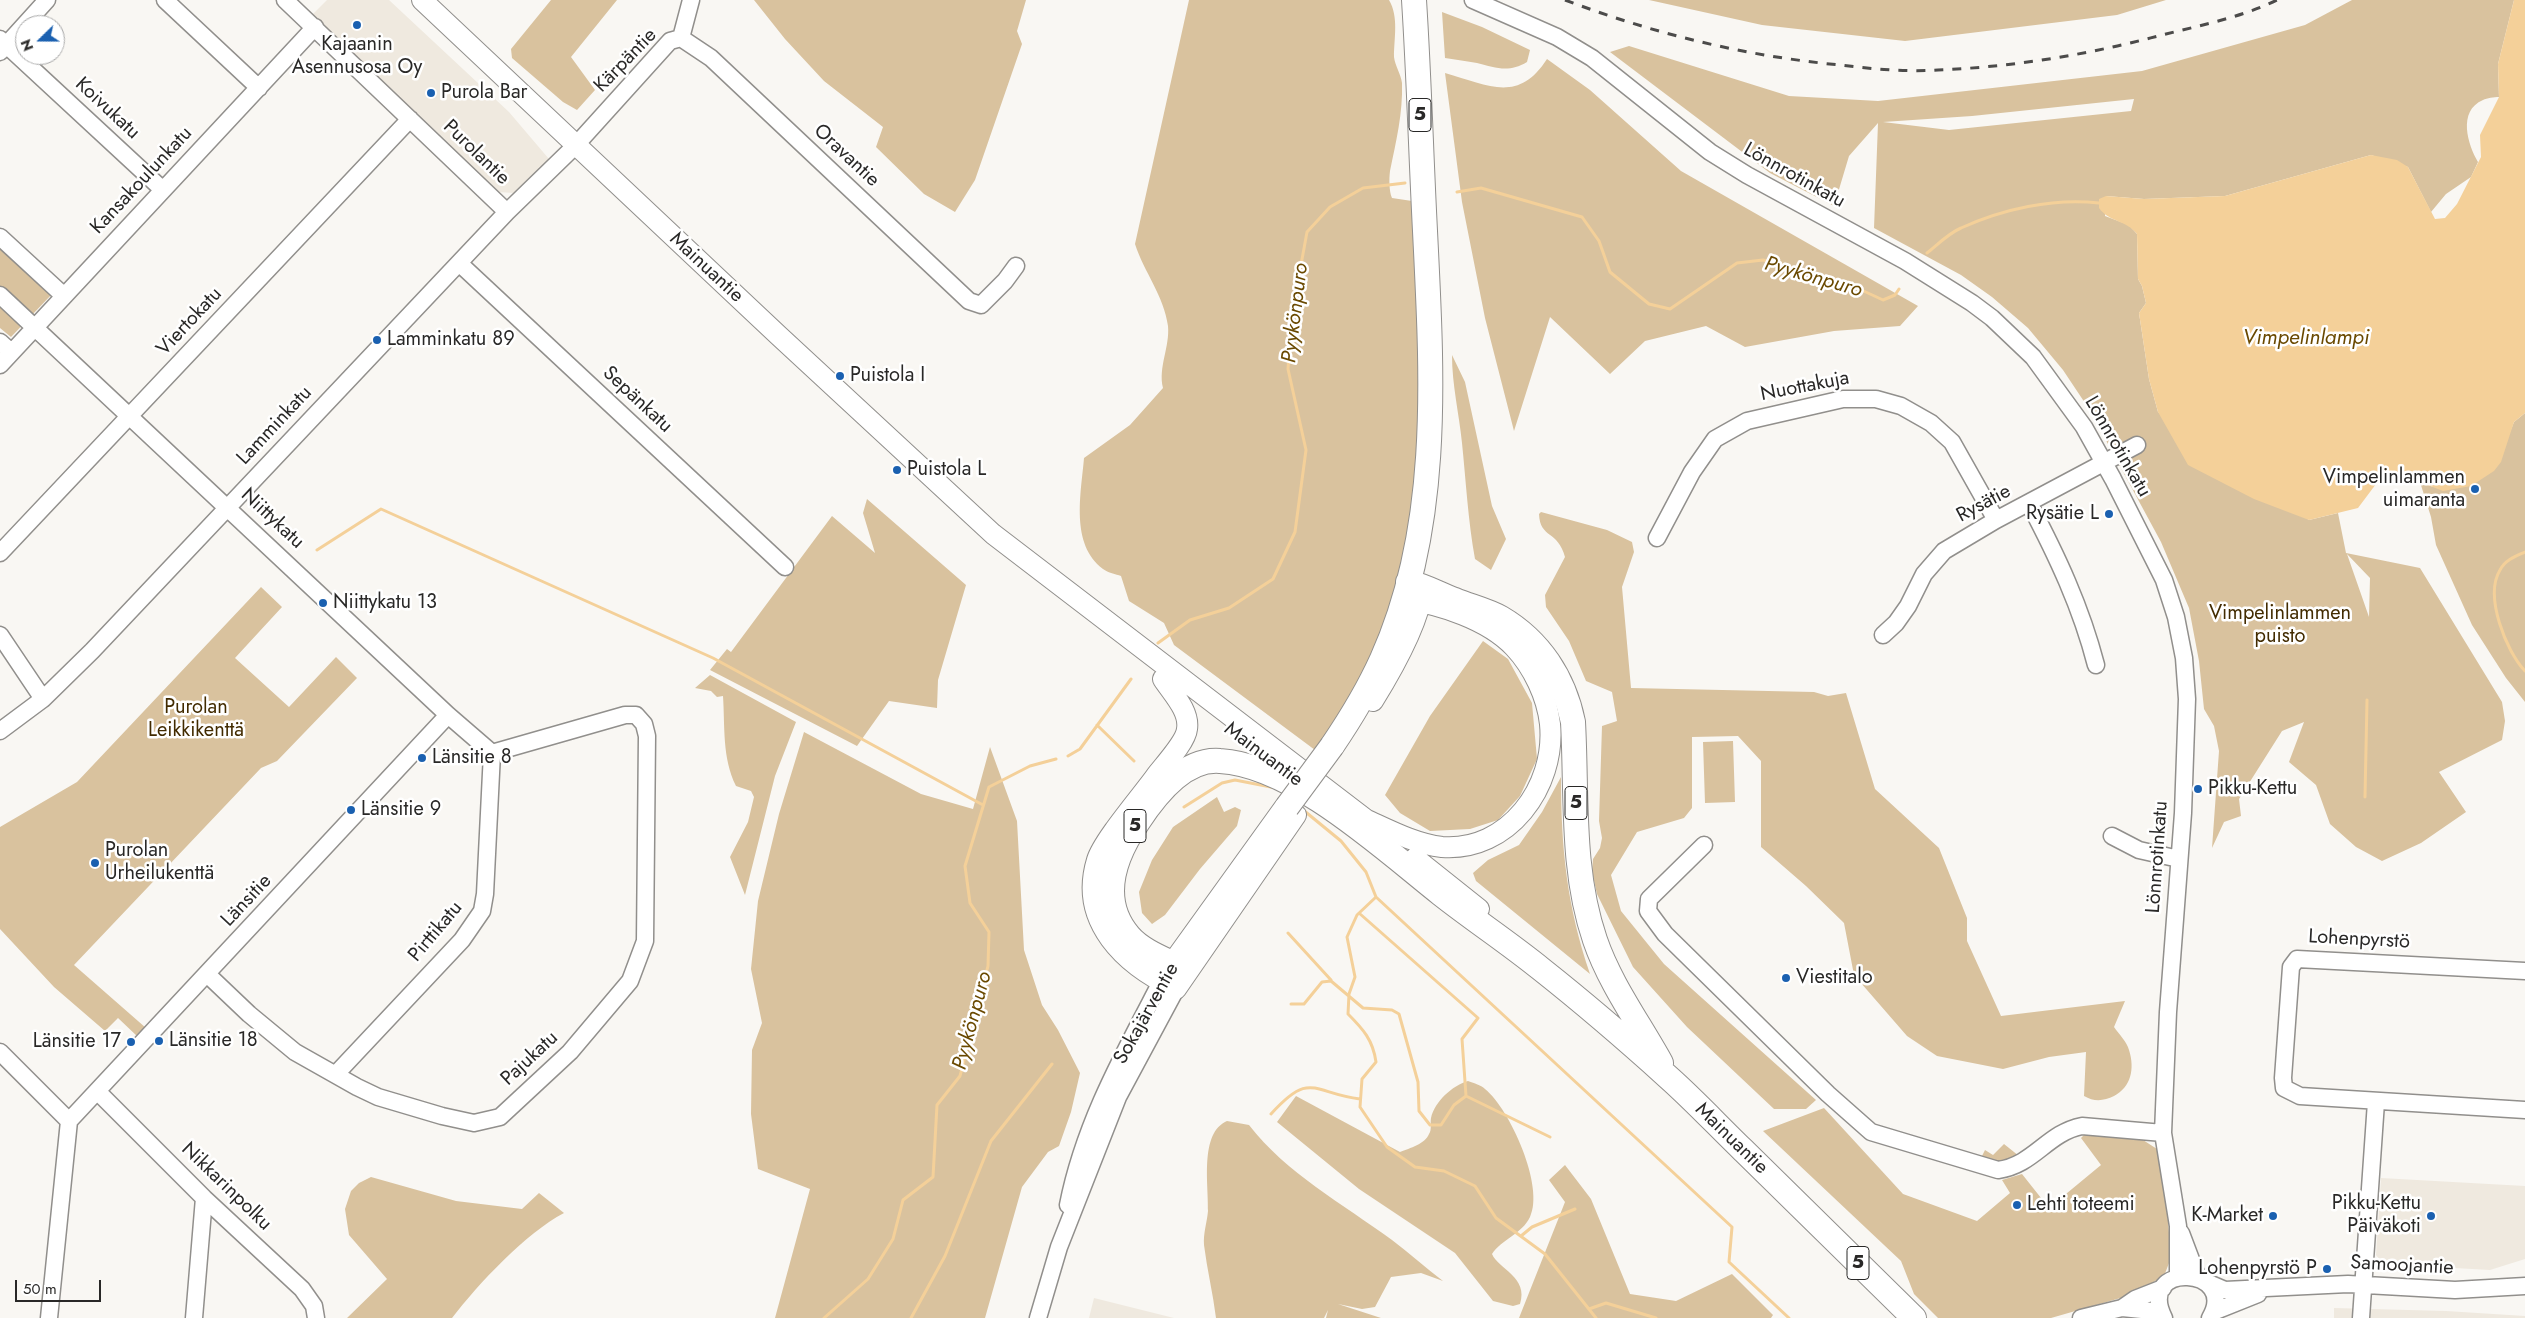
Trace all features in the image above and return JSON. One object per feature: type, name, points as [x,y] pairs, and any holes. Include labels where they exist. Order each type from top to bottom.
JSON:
[{"type":"highway","name":"5","points":[[1414,0],[1429,309],[1428,464],[1418,539],[1414,592],[1500,618],[1524,635],[1549,660],[1569,703],[1573,722],[1576,844],[1580,875],[1595,939],[1622,998],[1669,1078]]},
{"type":"highway","name":"Sokajärventie","points":[[1174,978],[1336,750],[1414,592]]},
{"type":"highway","name":"5","points":[[1174,978],[1153,954],[1130,937],[1114,913],[1110,887],[1116,863],[1126,842],[1147,810],[1167,786],[1182,772],[1198,764],[1216,760],[1240,763],[1262,771],[1326,803]]},
{"type":"highway","name":"Mainuantie","points":[[1326,803],[1470,917],[1540,968],[1669,1078],[1914,1318]]},
{"type":"highway","points":[[1889,1293],[1907,1318]]},
{"type":"main road","name":"Mainuantie","points":[[422,0],[770,329],[993,534],[1479,908],[1540,968]]},
{"type":"main road","name":"Mainuantie","points":[[993,534],[1009,554],[1163,680],[1326,803]]},
{"type":"main road","points":[[1367,820],[1428,844],[1450,847],[1473,844],[1500,833],[1522,813],[1540,783],[1547,763],[1550,732],[1546,707],[1534,675],[1514,646],[1482,625],[1414,592]]},
{"type":"main road","points":[[1163,680],[1185,711],[1187,730],[1174,752],[1097,859],[1092,891],[1100,924],[1115,947],[1133,963],[1174,978]]},
{"type":"street","points":[[2,45],[48,0]]},
{"type":"street","points":[[165,0],[259,88]]},
{"type":"street","name":"Purolantie","points":[[285,0],[507,212]]},
{"type":"street","name":"Kärpäntie","points":[[576,144],[670,41],[681,38],[691,0]]},
{"type":"street","name":"Lönnrotinkatu","points":[[1472,0],[1557,37],[1592,58],[1688,136],[1732,166],[1905,260],[1972,303],[1992,318],[2033,357],[2084,427],[2164,580],[2176,617],[2184,658],[2188,699],[2168,1012],[2164,1133],[2178,1226],[2178,1277]]},
{"type":"street","name":"Kansakoulunkatu","points":[[0,365],[6,347],[35,327],[315,28]]},
{"type":"street","name":"Oravantie","points":[[681,38],[710,58],[969,301],[981,305],[1005,281],[1016,266]]},
{"type":"street","name":"Koivukatu","points":[[2,45],[163,190]]},
{"type":"street","name":"Viertokatu","points":[[0,553],[131,417],[410,120]]},
{"type":"street","name":"Lamminkatu","points":[[0,731],[43,700],[92,651],[507,212],[576,144]]},
{"type":"street","points":[[0,237],[64,296]]},
{"type":"street","name":"Sepänkatu","points":[[459,264],[785,567]]},
{"type":"street","name":"Niittykatu","points":[[0,295],[448,715]]},
{"type":"street","name":"Nuottakuja","points":[[1657,538],[1692,472],[1715,439],[1747,421],[1852,398],[1876,399],[1901,406],[1931,423],[1952,442],[1996,520]]},
{"type":"street","name":"Rysätie","points":[[1883,636],[1896,623],[1908,606],[1924,574],[1933,562],[1958,542],[2137,445]]},
{"type":"street","points":[[2029,503],[2062,568],[2077,604],[2096,665]]},
{"type":"street","points":[[0,634],[43,700]]},
{"type":"street","points":[[448,715],[492,753]]},
{"type":"street","name":"Länsitie","points":[[69,1121],[208,975],[448,715]]},
{"type":"street","name":"Pajukatu","points":[[208,975],[249,1014],[296,1052],[378,1096],[442,1116],[474,1123],[500,1117],[570,1052],[630,981],[645,941],[647,736],[644,724],[636,715],[613,718],[492,753]]},
{"type":"street","name":"Pirttikatu","points":[[336,1074],[462,940],[482,911],[486,894],[492,753]]},
{"type":"street","points":[[2112,836],[2139,850],[2179,859]]},
{"type":"street","points":[[1704,845],[1649,899],[1648,911],[1665,934],[1828,1094],[1871,1132],[1998,1170],[2019,1165],[2062,1132],[2082,1126],[2164,1133]]},
{"type":"street","name":"Lohenpyrstö","points":[[2525,971],[2297,959],[2291,967],[2283,1078],[2284,1088],[2300,1096],[2525,1110]]},
{"type":"street","name":"Sokajärventie","points":[[1038,1318],[1059,1247],[1076,1166],[1103,1094],[1174,978]]},
{"type":"street","points":[[0,1052],[69,1121],[49,1318]]},
{"type":"street","name":"Nikkarinpolku","points":[[98,1092],[204,1198],[302,1289],[314,1306],[316,1318]]},
{"type":"street","points":[[2361,1318],[2376,1102]]},
{"type":"street","points":[[194,1318],[204,1198]]},
{"type":"street","name":"Lönnrotinkatu","points":[[2178,1226],[2201,1279],[2213,1294],[2212,1315]]},
{"type":"street","points":[[2081,1318],[2122,1308],[2135,1299],[2163,1288],[2178,1277]]},
{"type":"street","name":"Samoojantie","points":[[2178,1277],[2201,1279],[2225,1290],[2364,1284],[2455,1290],[2525,1286]]},
{"type":"street","points":[[2122,1308],[2162,1315],[2159,1305],[2163,1288]]},
{"type":"street","name":"Samoojantie","points":[[2212,1315],[2250,1296],[2276,1289]]},
{"type":"shaded area","points":[[327,0],[389,0],[509,112],[549,159],[514,193],[498,192],[310,17]]},
{"type":"shaded area","points":[[2381,1178],[2525,1186],[2525,1259],[2490,1270],[2383,1264],[2376,1255]]},
{"type":"shaded area","points":[[1094,1298],[1174,1318],[1089,1318]]},
{"type":"shaded area","points":[[2334,1308],[2446,1311],[2525,1316],[2525,1318],[2334,1318]]},
{"type":"green space","points":[[551,0],[617,0],[571,57],[595,90],[577,110],[563,102],[512,58],[511,49]]},
{"type":"green space","points":[[754,0],[1026,0],[1017,31],[1022,44],[975,180],[955,212],[924,194],[876,147],[883,127],[824,81],[785,39]]},
{"type":"green space","points":[[1189,0],[1389,0],[1394,13],[1394,57],[1402,83],[1402,94],[1399,127],[1390,171],[1390,192],[1392,198],[1412,201],[1421,415],[1411,535],[1391,614],[1338,724],[1315,750],[1174,645],[1164,623],[1129,601],[1121,576],[1103,569],[1093,559],[1086,546],[1082,532],[1080,502],[1084,458],[1130,425],[1163,388],[1162,372],[1168,334],[1166,315],[1135,244]]},
{"type":"green space","points":[[1649,0],[2166,0],[2117,15],[1905,41],[1762,25]]},
{"type":"green space","name":"Vimpelinlammen puisto","points":[[2352,0],[2514,0],[2498,64],[2499,97],[2485,99],[2475,105],[2467,120],[2468,138],[2478,162],[2471,177],[2446,194],[2431,212],[2408,167],[2371,155],[2225,196],[2144,199],[2106,196],[2105,216],[2129,225],[2137,234],[2138,279],[2142,286],[2146,303],[2139,313],[2149,379],[2158,412],[2309,520],[2338,513],[2346,553],[2420,568],[2502,702],[2505,721],[2502,740],[2439,772],[2466,812],[2421,843],[2382,861],[2356,847],[2330,824],[2316,785],[2289,762],[2304,722],[2282,731],[2239,799],[2241,816],[2224,822],[2212,848],[2219,751],[2214,726],[2204,709],[2199,661],[2189,608],[2161,542],[2089,409],[2063,370],[2028,328],[1992,297],[1961,275],[1874,228],[1878,123],[1849,156],[1834,206],[1770,173],[1610,52],[1629,46],[1789,96],[1878,101],[2142,71],[2305,25]],"holes":[[[2134,99],[2131,111],[1949,130],[1883,122],[1972,116]],[[2347,554],[2370,578],[2369,617]]]},
{"type":"green space","points":[[1442,12],[1482,27],[1530,50],[1527,62],[1514,68],[1502,68],[1445,58]]},
{"type":"green space","points":[[1547,59],[1590,90],[1681,171],[1918,306],[1900,326],[1834,331],[1745,347],[1706,326],[1645,341],[1610,374],[1550,317],[1514,431],[1485,318],[1462,202],[1445,73],[1489,86],[1513,86],[1525,82],[1536,73]]},
{"type":"green space","points":[[0,245],[53,293],[11,337],[0,328]]},
{"type":"green space","points":[[1452,355],[1465,382],[1492,506],[1506,539],[1491,570],[1475,559]]},
{"type":"green space","points":[[2525,413],[2525,702],[2506,678],[2472,625],[2436,545],[2431,517],[2420,482],[2433,487],[2510,432],[2514,422]]},
{"type":"green space","points":[[867,499],[966,585],[938,680],[937,708],[889,701],[857,746],[710,670],[727,649],[731,652],[832,516],[875,553],[863,513]]},
{"type":"green space","points":[[1541,512],[1607,530],[1632,542],[1634,552],[1622,587],[1631,688],[1814,692],[1828,696],[1846,693],[1875,789],[1939,848],[1967,918],[1967,941],[2001,1016],[2125,1001],[2114,1027],[2127,1044],[2131,1057],[2130,1077],[2124,1088],[2114,1096],[2103,1100],[2095,1100],[2084,1096],[2086,1052],[2049,1057],[2003,1069],[1937,1056],[1907,1036],[1854,975],[1844,923],[1806,886],[1761,847],[1761,761],[1738,736],[1692,737],[1692,808],[1684,818],[1637,832],[1611,875],[1621,911],[1664,964],[1816,1100],[1806,1109],[1774,1109],[1687,1027],[1633,967],[1597,894],[1592,872],[1593,859],[1600,848],[1602,838],[1599,821],[1602,726],[1617,721],[1612,692],[1586,681],[1569,641],[1546,607],[1545,595],[1565,557],[1558,542],[1542,527],[1539,514]]},
{"type":"green space","name":"Purolan Leikkikenttä","points":[[261,587],[282,607],[235,658],[289,707],[336,657],[357,678],[277,761],[261,768],[74,965],[146,1028],[138,1037],[118,1018],[105,1031],[54,987],[0,929],[0,827],[77,782]]},
{"type":"green space","points":[[1483,641],[1508,659],[1532,703],[1537,759],[1520,796],[1498,820],[1470,829],[1430,831],[1400,813],[1385,795],[1430,716]]},
{"type":"green space","points":[[710,675],[796,722],[775,776],[745,895],[730,857],[748,822],[754,797],[751,791],[736,786],[728,764],[723,696],[717,697],[711,691],[695,688]]},
{"type":"green space","points":[[804,732],[921,794],[973,809],[990,747],[1017,821],[1024,950],[1042,1005],[1058,1030],[1080,1073],[1071,1112],[1059,1146],[1048,1152],[1022,1187],[985,1318],[775,1318],[810,1189],[758,1169],[751,1114],[752,1050],[762,1023],[751,969],[758,901],[779,814]]},
{"type":"green space","points":[[1733,741],[1735,802],[1705,803],[1703,742]]},
{"type":"green space","points":[[1561,777],[1562,829],[1567,877],[1576,925],[1590,974],[1476,881],[1473,873],[1488,860],[1519,845],[1542,812]]},
{"type":"green space","points":[[1217,797],[1224,812],[1235,807],[1241,810],[1237,826],[1200,869],[1165,915],[1152,924],[1142,913],[1139,892],[1152,860],[1173,827]]},
{"type":"green space","points":[[1468,1081],[1485,1089],[1505,1113],[1522,1149],[1533,1187],[1533,1204],[1530,1217],[1522,1228],[1501,1244],[1492,1254],[1512,1274],[1520,1287],[1522,1295],[1520,1304],[1513,1306],[1493,1301],[1455,1253],[1359,1189],[1277,1122],[1296,1096],[1400,1152],[1417,1145],[1427,1137],[1431,1128],[1433,1112],[1440,1100],[1450,1090]]},
{"type":"green space","points":[[1824,1108],[1903,1194],[1977,1221],[2010,1193],[2002,1180],[2022,1174],[2049,1208],[2101,1165],[2081,1138],[2084,1135],[2143,1140],[2157,1149],[2168,1220],[2171,1258],[2164,1276],[2131,1295],[2051,1318],[1938,1318],[1914,1294],[1901,1261],[1763,1131]]},
{"type":"green space","points":[[1227,1121],[1249,1125],[1280,1158],[1298,1173],[1392,1240],[1443,1281],[1421,1273],[1391,1277],[1375,1307],[1362,1309],[1338,1304],[1381,1318],[1326,1318],[1328,1310],[1324,1318],[1216,1318],[1204,1245],[1208,1211],[1207,1161],[1212,1137],[1218,1127]]},
{"type":"green space","points":[[2004,1144],[2019,1156],[1997,1163],[1981,1158],[1985,1150],[1993,1155]]},
{"type":"green space","points":[[1565,1165],[1591,1199],[1630,1294],[1676,1301],[1732,1274],[1773,1315],[1771,1318],[1519,1318],[1565,1202],[1549,1180]]},
{"type":"green space","points":[[371,1177],[456,1201],[522,1209],[539,1193],[564,1213],[534,1233],[504,1260],[475,1290],[452,1318],[347,1318],[387,1279],[349,1235],[345,1209],[351,1191],[359,1183]]},
{"type":"water","name":"Vimpelinlampi","points":[[2514,0],[2525,0],[2525,413],[2514,422],[2501,462],[2494,471],[2471,486],[2443,491],[2407,477],[2379,480],[2358,508],[2309,520],[2254,499],[2188,465],[2158,412],[2149,379],[2139,313],[2146,303],[2142,286],[2138,279],[2137,234],[2133,229],[2103,213],[2099,208],[2099,199],[2106,196],[2144,199],[2225,196],[2371,155],[2397,160],[2408,167],[2435,219],[2445,218],[2457,204],[2481,157],[2480,135],[2499,97],[2498,64]]},
{"type":"waterway","name":"Pyykönpuro","points":[[1158,643],[1190,620],[1229,608],[1273,579],[1295,532],[1306,450],[1288,369],[1292,314],[1307,232],[1330,207],[1363,188],[1405,183]]},
{"type":"waterway","name":"Pyykönpuro","points":[[1457,192],[1481,188],[1582,217],[1599,241],[1610,272],[1649,304],[1670,309],[1737,263],[1763,260],[1842,281],[1883,300],[1895,295],[1899,289]]},
{"type":"waterway","name":"Pyykönpuro","points":[[1927,253],[1957,230],[2011,210],[2064,202],[2099,203]]},
{"type":"waterway","points":[[317,550],[381,509],[713,658],[983,805]]},
{"type":"waterway","points":[[2525,552],[2511,559],[2502,567],[2496,581],[2494,594],[2499,623],[2511,650],[2525,671]]},
{"type":"waterway","name":"Pyykönpuro","points":[[1068,756],[1080,749],[1131,679]]},
{"type":"waterway","points":[[2365,797],[2367,700]]},
{"type":"waterway","points":[[1097,725],[1134,761]]},
{"type":"waterway","name":"Pyykönpuro","points":[[824,1318],[868,1279],[893,1239],[903,1200],[933,1177],[937,1105],[960,1076],[988,966],[989,932],[970,903],[965,866],[989,787],[1030,766],[1056,759]]},
{"type":"waterway","points":[[1184,807],[1222,783],[1235,780],[1276,788]]},
{"type":"waterway","points":[[1302,809],[1341,841],[1366,872],[1376,897],[1732,1227],[1729,1262],[1789,1318]]},
{"type":"waterway","points":[[1376,897],[1357,915],[1347,937],[1355,977],[1349,994],[1348,1014],[1366,1035],[1375,1054],[1376,1062],[1362,1079],[1360,1107],[1387,1147],[1415,1167],[1444,1171],[1475,1186],[1496,1218],[1545,1254],[1596,1318]]},
{"type":"waterway","points":[[1359,913],[1478,1018],[1462,1039],[1466,1096],[1550,1137]]},
{"type":"waterway","points":[[1288,933],[1331,980]]},
{"type":"waterway","points":[[1291,1004],[1304,1004],[1322,982],[1331,981],[1363,1008],[1392,1010],[1399,1014],[1418,1082],[1419,1111],[1430,1125],[1441,1125],[1454,1105],[1466,1096]]},
{"type":"waterway","points":[[911,1318],[945,1256],[991,1141],[1052,1064]]},
{"type":"waterway","points":[[1271,1114],[1284,1100],[1304,1088],[1312,1088],[1360,1099]]},
{"type":"waterway","points":[[1521,1236],[1532,1227],[1575,1209]]},
{"type":"waterway","points":[[1589,1309],[1606,1303],[1656,1318]]},
{"type":"railway","points":[[1565,0],[1667,33],[1735,49],[1805,61],[1914,71],[1993,66],[2076,54],[2131,43],[2218,21],[2248,12],[2277,0]]},
{"type":"place","name":"Kajaanin Asennusosa Oy","points":[[357,25]]},
{"type":"place","name":"Purola Bar","points":[[431,93]]},
{"type":"place","name":"Lamminkatu 89","points":[[377,340]]},
{"type":"place","name":"Puistola I","points":[[840,376]]},
{"type":"place","name":"Puistola L","points":[[897,470]]},
{"type":"place","name":"Vimpelinlammen uimaranta","points":[[2475,489]]},
{"type":"place","name":"Rysätie L","points":[[2109,514]]},
{"type":"place","name":"Niittykatu 13","points":[[323,603]]},
{"type":"place","name":"Länsitie 8","points":[[422,758]]},
{"type":"place","name":"Pikku-Kettu","points":[[2198,789]]},
{"type":"place","name":"Länsitie 9","points":[[351,810]]},
{"type":"place","name":"Purolan Urheilukenttä","points":[[95,863]]},
{"type":"place","name":"Viestitalo","points":[[1786,978]]},
{"type":"place","name":"Länsitie 18","points":[[159,1041]]},
{"type":"place","name":"Länsitie 17","points":[[131,1042]]},
{"type":"place","name":"Lehti toteemi","points":[[2017,1205]]},
{"type":"place","name":"K-Market","points":[[2273,1216]]},
{"type":"place","name":"Pikku-Kettu Päiväkoti","points":[[2431,1216]]},
{"type":"place","name":"Lohenpyrstö P","points":[[2327,1269]]}]
